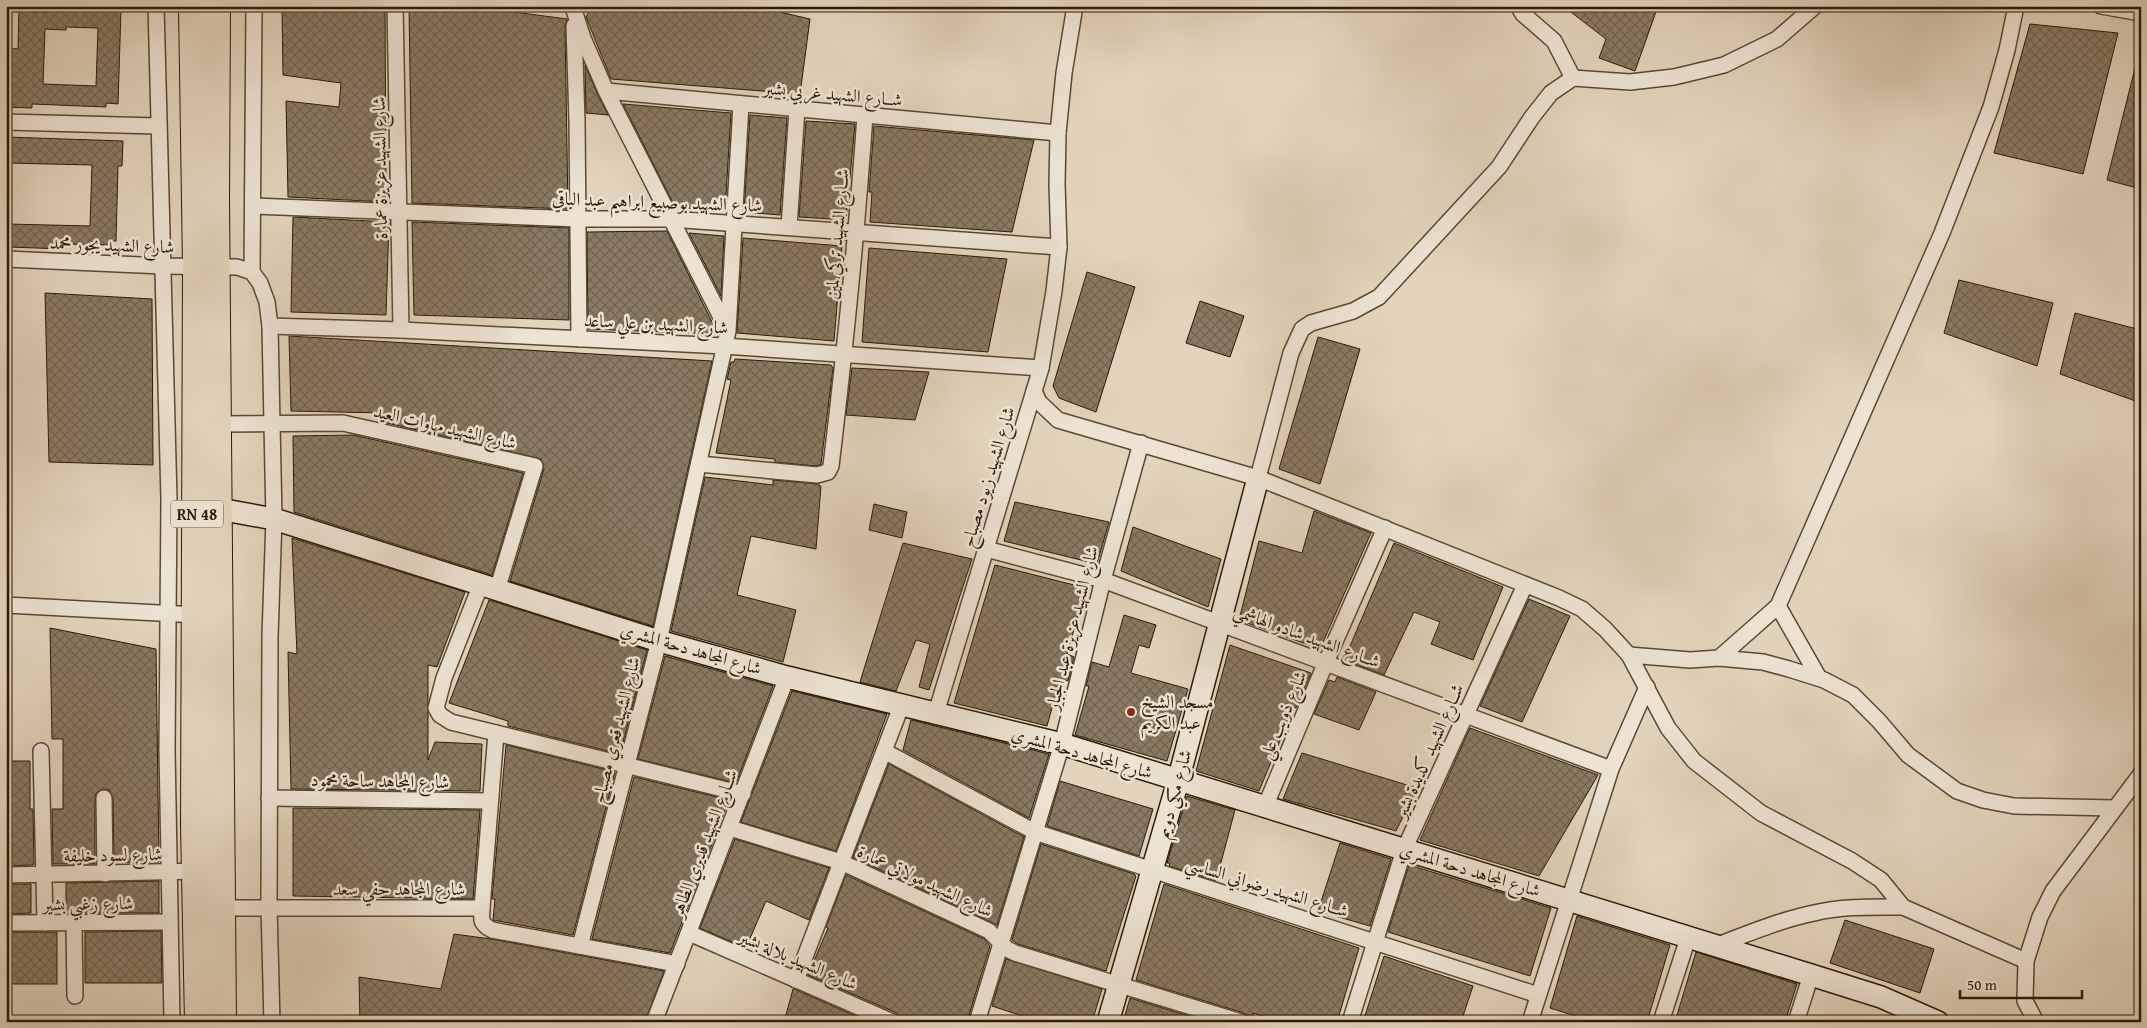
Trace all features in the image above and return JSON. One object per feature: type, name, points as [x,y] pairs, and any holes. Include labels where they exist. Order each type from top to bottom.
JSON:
[{"type":"highway","name":"RN 48","points":[[193,6],[207,267],[218,424],[219,509],[209,871],[199,1022]]},
{"type":"highway","name":"RN 48","points":[[216,6],[197,614],[195,825],[220,908],[222,1022]]},
{"type":"street","points":[[156,6],[169,499],[168,873],[172,1022]]},
{"type":"street","points":[[254,6],[252,272],[260,283],[267,302],[270,326],[274,519],[270,636],[268,908],[272,1022]]},
{"type":"street","name":"شارع الشهيد عزيزة عمارة","points":[[395,6],[401,330]]},
{"type":"street","points":[[571,6],[582,38],[606,91],[728,331]]},
{"type":"street","points":[[571,6],[578,219],[579,339]]},
{"type":"street","name":"شارع الشهيد زيود مصباح","points":[[936,713],[1041,368],[1054,291],[1059,247],[1058,133],[1064,73],[1075,6]]},
{"type":"street","points":[[1518,6],[1523,14],[1554,41],[1573,78]]},
{"type":"street","points":[[1258,478],[1291,354],[1302,329],[1311,323],[1353,311],[1379,296],[1499,167],[1532,117],[1551,93],[1573,78],[1630,82],[1674,77],[1724,65],[1777,39],[1815,6]]},
{"type":"street","points":[[1719,658],[1778,606],[1942,233],[1991,107],[2007,50],[2016,6]]},
{"type":"street","points":[[2101,6],[2141,14]]},
{"type":"street","name":"شــارع الشهيد غربي بشير","points":[[606,91],[1058,133]]},
{"type":"street","name":"شارع الشهيد قعري مصباح","points":[[580,946],[658,641],[728,331],[741,104]]},
{"type":"street","points":[[789,227],[797,109]]},
{"type":"street","name":"شــارع الشهيد تركي لمين","points":[[699,464],[817,475],[828,472],[831,466],[845,355],[857,232],[865,116]]},
{"type":"street","points":[[6,122],[158,126]]},
{"type":"street","name":"شارع الشهيد بوصبيع ابراهيم عبد الباقي","points":[[253,206],[578,219],[670,219],[733,222],[1059,247]]},
{"type":"street","name":"شارع الشهيد يجور محمد","points":[[6,259],[163,266],[237,267],[252,272]]},
{"type":"street","name":"شارع الشهيد بن علي ساعد","points":[[270,326],[401,330],[724,346],[1041,368]]},
{"type":"street","points":[[1034,391],[1044,408],[1058,420],[1258,478],[1560,598],[1582,609],[1605,629],[1629,655],[1668,728],[1694,761],[1762,813],[1852,861],[1881,880],[1902,907]]},
{"type":"street","name":"شارع الشهيد مهاوات العيد","points":[[218,424],[343,423],[535,466],[489,587]]},
{"type":"street","name":"شارع الشهيد عزيزة عبد الجبار","points":[[977,1022],[1062,744],[1102,580],[1140,444]]},
{"type":"street","name":"شارع مكي دويم","points":[[1108,1022],[1178,781],[1258,478]]},
{"type":"street","name":"شارع المجاهد دحة المشري","points":[[219,509],[274,519],[658,641],[788,677],[1062,744],[1881,997],[1931,1020]]},
{"type":"street","name":"شارع ذويب علي","points":[[1266,807],[1326,662],[1385,528]]},
{"type":"street","name":"شــارع الشهيد شادو الهاشمي","points":[[986,549],[1102,580],[1611,769]]},
{"type":"street","name":"شــارع الشهيد كديدة بشير","points":[[1350,1022],[1404,850],[1525,584]]},
{"type":"street","points":[[489,587],[444,678],[436,708],[440,715],[451,722],[743,794]]},
{"type":"street","points":[[6,605],[197,614]]},
{"type":"street","points":[[1778,606],[1819,678]]},
{"type":"street","points":[[1629,655],[1690,660],[1719,658],[1763,662],[1819,678],[1853,695],[1879,721],[1908,755],[1957,792],[1982,800],[2014,806],[2114,808]]},
{"type":"street","name":"شــارع الشهيد قديري الطاهر","points":[[654,1022],[788,677]]},
{"type":"street","points":[[1530,1022],[1611,769],[1647,687]]},
{"type":"street","points":[[796,980],[902,704]]},
{"type":"street","points":[[482,908],[496,733]]},
{"type":"street","points":[[41,751],[45,923]]},
{"type":"street","name":"شــارع الشهيد رضواني الساسي","points":[[884,751],[1035,832],[1538,995]]},
{"type":"street","points":[[2036,1022],[2025,1001],[2026,961],[2040,918],[2053,891],[2141,774]]},
{"type":"street","points":[[104,798],[105,874]]},
{"type":"street","name":"شارع المجاهد ساحة محمود","points":[[269,798],[490,801]]},
{"type":"street","name":"شارع الشهيد مولاتي عمارة","points":[[730,828],[841,862],[989,931],[1001,944],[1015,954],[1120,984],[1241,1022]]},
{"type":"street","name":"شارع لسود خليفة","points":[[6,875],[209,871]]},
{"type":"street","points":[[1715,946],[1760,929],[1815,912],[1874,907],[1902,907],[2026,961]]},
{"type":"street","name":"شارع المجاهد حفي سعد","points":[[220,908],[482,908],[481,922],[492,930],[677,964]]},
{"type":"street","name":"شارع زغبي بشير","points":[[6,923],[170,922]]},
{"type":"street","points":[[74,923],[75,996]]},
{"type":"street","name":"شارع الشهيد بلالة بشير","points":[[689,933],[893,1022]]},
{"type":"street","points":[[1660,1022],[1688,938]]},
{"type":"street","points":[[1796,1022],[1811,975]]},
{"type":"building","points":[[282,6],[385,6],[386,202],[288,197],[286,101],[339,107],[341,83],[283,75]]},
{"type":"building","points":[[409,6],[469,6],[567,19],[565,26],[568,209],[412,203]]},
{"type":"building","points":[[592,6],[754,6],[810,19],[800,94],[611,79],[586,17]]},
{"type":"building","points":[[1563,6],[1658,6],[1635,71],[1599,58],[1606,39]]},
{"type":"building","points":[[19,7],[121,9],[118,104],[106,103],[106,107],[32,104],[32,108],[6,107],[6,48],[18,49]],"holes":[[[66,27],[98,28],[96,86],[43,84],[45,29],[66,30]]]},
{"type":"building","points":[[2030,24],[2118,33],[2083,174],[1994,153]]},
{"type":"building","points":[[2136,64],[2141,65],[2141,189],[2107,180]]},
{"type":"building","points":[[585,65],[598,95],[608,115],[586,113]]},
{"type":"building","points":[[623,104],[731,113],[725,211],[675,207]]},
{"type":"building","points":[[750,115],[787,118],[780,215],[744,212]]},
{"type":"building","points":[[806,121],[855,124],[846,220],[799,217]]},
{"type":"building","points":[[874,126],[1034,140],[1012,232],[870,222],[872,192],[869,192]]},
{"type":"building","points":[[6,137],[123,141],[122,166],[118,166],[116,241],[112,241],[112,245],[65,244],[65,249],[8,247],[8,224],[90,226],[92,165],[6,163]]},
{"type":"building","points":[[293,217],[389,222],[386,315],[291,312]]},
{"type":"building","points":[[412,222],[569,228],[569,320],[414,315]]},
{"type":"building","points":[[667,231],[718,334],[588,329],[587,232]]},
{"type":"building","points":[[689,233],[724,236],[721,296]]},
{"type":"building","points":[[743,238],[842,246],[834,341],[737,333]]},
{"type":"building","points":[[869,248],[1007,259],[988,352],[862,342]]},
{"type":"building","points":[[1087,272],[1135,287],[1096,412],[1059,398],[1053,386]]},
{"type":"building","points":[[1959,280],[2053,303],[2037,366],[1944,333]]},
{"type":"building","points":[[45,293],[152,299],[153,465],[49,462]]},
{"type":"building","points":[[1200,301],[1244,316],[1230,357],[1186,343]]},
{"type":"building","points":[[2075,313],[2141,330],[2141,403],[2060,374]]},
{"type":"building","points":[[289,336],[712,361],[653,626],[510,581],[544,469],[541,459],[383,422],[383,413],[291,411]]},
{"type":"building","points":[[1318,337],[1360,349],[1320,484],[1279,469]]},
{"type":"building","points":[[735,359],[831,365],[833,368],[821,464],[816,466],[775,462],[775,459],[716,453],[731,380],[727,379],[731,362],[734,362]]},
{"type":"building","points":[[852,368],[929,372],[915,420],[846,415]]},
{"type":"building","points":[[353,435],[523,473],[492,575],[294,512],[293,436]]},
{"type":"building","points":[[705,477],[773,485],[773,480],[819,484],[821,486],[816,549],[751,536],[737,595],[796,610],[783,662],[671,631]]},
{"type":"building","points":[[1015,502],[1109,522],[1097,564],[1004,541]]},
{"type":"building","points":[[874,504],[907,512],[902,538],[869,530]]},
{"type":"building","points":[[1314,511],[1371,533],[1320,649],[1239,620],[1259,541],[1302,553]]},
{"type":"building","points":[[1133,527],[1221,559],[1208,607],[1121,571]]},
{"type":"building","points":[[292,538],[465,592],[437,667],[428,665],[428,760],[435,742],[482,744],[480,791],[291,789],[288,652],[297,654]]},
{"type":"building","points":[[903,543],[972,559],[929,690],[919,687],[930,644],[916,640],[896,691],[860,682]]},
{"type":"building","points":[[1394,543],[1503,587],[1473,660],[1431,644],[1440,622],[1414,612],[1384,675],[1344,660]]},
{"type":"building","points":[[995,565],[1086,588],[1067,654],[1074,657],[1068,681],[1060,679],[1047,726],[954,703]]},
{"type":"building","points":[[1529,599],[1570,616],[1522,722],[1480,706]]},
{"type":"building","points":[[489,600],[647,650],[620,754],[508,726],[508,721],[449,703]]},
{"type":"building","name":"مسجد الشيخ عبد الكريم","points":[[1124,615],[1156,625],[1149,648],[1139,645],[1131,673],[1188,689],[1167,761],[1075,735],[1089,686],[1086,686],[1092,662],[1109,667]]},
{"type":"building","points":[[50,628],[156,649],[159,862],[114,863],[113,798],[109,790],[103,789],[96,793],[95,798],[95,864],[53,864],[52,809],[63,809],[63,739],[52,739]]},
{"type":"building","points":[[1230,645],[1311,673],[1296,708],[1294,707],[1259,791],[1196,771]]},
{"type":"building","points":[[665,656],[773,686],[736,783],[638,759]]},
{"type":"building","points":[[1337,677],[1376,692],[1359,730],[1314,714],[1329,680],[1335,682]]},
{"type":"building","points":[[792,691],[887,714],[836,851],[741,822]]},
{"type":"building","points":[[911,720],[1049,754],[1029,818],[903,750]]},
{"type":"building","points":[[1470,728],[1598,775],[1539,876],[1420,840]]},
{"type":"building","points":[[506,745],[615,772],[573,935],[493,920],[495,899],[492,899]]},
{"type":"building","points":[[1302,753],[1417,788],[1396,831],[1283,799]]},
{"type":"building","points":[[6,761],[30,761],[30,809],[33,809],[34,864],[31,865],[6,866]]},
{"type":"building","points":[[889,764],[1024,837],[997,925],[853,857]]},
{"type":"building","points":[[634,777],[729,800],[670,953],[592,939]]},
{"type":"building","points":[[1060,781],[1153,809],[1139,856],[1047,826]]},
{"type":"building","points":[[1187,796],[1235,810],[1216,881],[1169,866],[1170,863],[1167,863]]},
{"type":"building","points":[[293,808],[480,810],[473,899],[293,896]]},
{"type":"building","points":[[735,839],[829,868],[809,920],[766,901],[746,948],[700,928]]},
{"type":"building","points":[[1340,843],[1391,859],[1370,926],[1318,911]]},
{"type":"building","points":[[1041,844],[1136,876],[1106,971],[1018,944],[1012,940]]},
{"type":"building","points":[[1409,865],[1551,908],[1530,976],[1388,932]]},
{"type":"building","points":[[846,875],[984,939],[990,946],[967,1022],[902,1022],[897,1013],[808,975],[828,928],[826,927]]},
{"type":"building","points":[[159,881],[159,913],[66,913],[66,883]]},
{"type":"building","points":[[6,884],[31,884],[31,913],[6,914]]},
{"type":"building","points":[[1164,884],[1359,948],[1337,1022],[1281,1022],[1253,1013],[1252,1022],[1250,1022],[1248,1016],[1244,1013],[1136,980]]},
{"type":"building","points":[[1577,916],[1670,945],[1647,1022],[1595,1022],[1550,1008]]},
{"type":"building","points":[[1845,920],[1934,949],[1920,993],[1830,963]]},
{"type":"building","points":[[161,931],[162,983],[85,983],[85,932]]},
{"type":"building","points":[[6,932],[57,932],[57,984],[6,984]]},
{"type":"building","points":[[454,934],[664,971],[645,1022],[360,1022],[359,977],[441,989]]},
{"type":"building","points":[[1696,952],[1797,984],[1785,1022],[1675,1022]]},
{"type":"building","points":[[1384,956],[1473,986],[1461,1022],[1363,1022]]},
{"type":"building","points":[[1006,959],[1102,989],[1092,1022],[1041,1022],[992,1006]]},
{"type":"building","points":[[794,989],[869,1022],[784,1022]]},
{"type":"building","points":[[1130,998],[1208,1022],[1123,1022]]},
{"type":"place","name":"مسجد الشيخ عبد الكريم","points":[[1131,712]]}]
